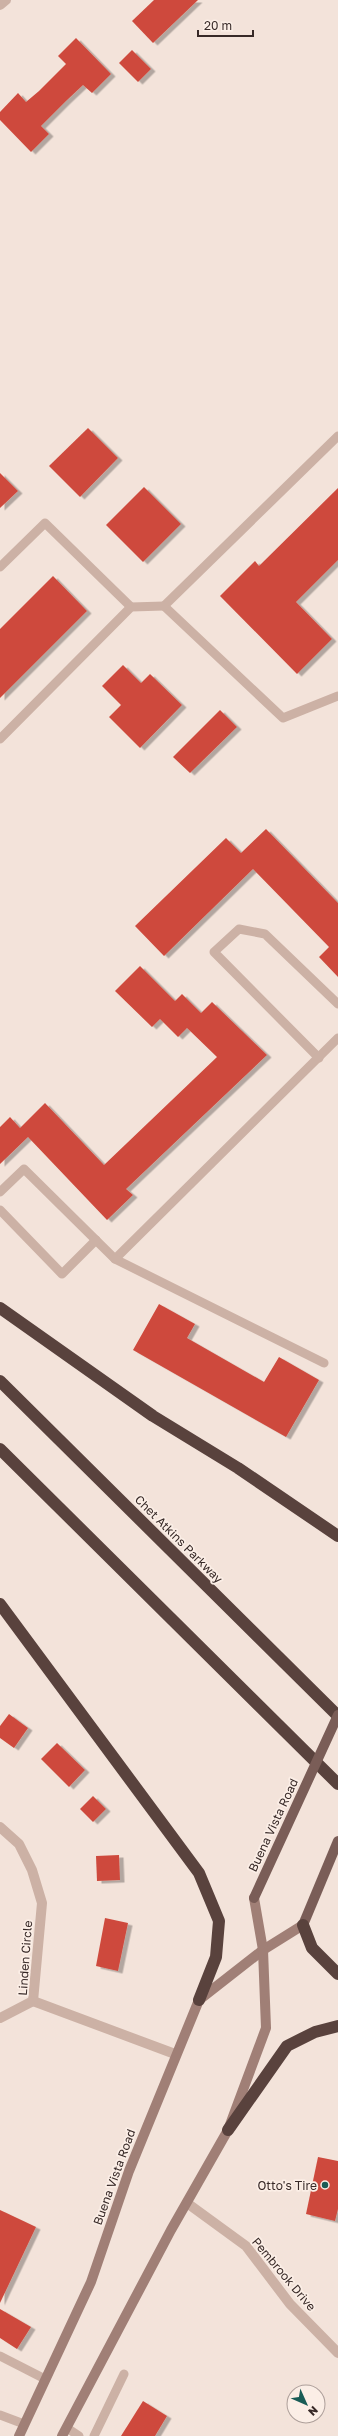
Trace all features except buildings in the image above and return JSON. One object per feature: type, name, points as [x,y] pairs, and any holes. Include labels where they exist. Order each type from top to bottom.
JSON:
[{"type":"highway","points":[[0,1308],[153,1416],[238,1468],[338,1536]]},
{"type":"highway","name":"Chet Atkins Parkway","points":[[0,1381],[338,1716]]},
{"type":"highway","points":[[0,1450],[338,1784]]},
{"type":"highway","points":[[0,1604],[199,1873],[219,1921],[216,1957],[199,2000]]},
{"type":"highway","points":[[303,1925],[312,1948],[338,1974]]},
{"type":"highway","points":[[228,2130],[288,2046],[315,2032],[338,2026]]},
{"type":"main road","name":"Buena Vista Road","points":[[64,2432],[186,2203],[228,2130],[266,2028],[264,1950],[254,1898],[338,1716]]},
{"type":"main road","points":[[303,1925],[338,1841]]},
{"type":"main road","name":"Buena Vista Road","points":[[18,2436],[91,2282],[128,2171],[175,2054],[199,2000],[264,1950],[303,1925]]},
{"type":"street","points":[[0,5],[6,0]]},
{"type":"street","name":"Linden Circle","points":[[0,1827],[19,1844],[32,1870],[42,1903],[33,2001],[175,2054]]},
{"type":"street","points":[[0,2018],[33,2001]]},
{"type":"street","name":"Pembrook Drive","points":[[186,2203],[246,2246],[290,2304],[338,2353]]},
{"type":"lane","points":[[0,739],[131,607],[164,606],[338,436]]},
{"type":"lane","points":[[0,567],[45,523],[131,607]]},
{"type":"lane","points":[[164,606],[283,718],[338,696]]},
{"type":"lane","points":[[319,1058],[214,952],[239,930],[265,934],[338,1004]]},
{"type":"lane","points":[[115,1259],[338,1038]]},
{"type":"lane","points":[[0,1192],[24,1169],[115,1259],[324,1363]]},
{"type":"lane","points":[[0,1210],[62,1274],[96,1240]]},
{"type":"lane","points":[[0,2356],[45,2379]]},
{"type":"lane","points":[[94,2436],[124,2374]]},
{"type":"lane","points":[[0,2415],[24,2424]]},
{"type":"lane","points":[[64,2432],[79,2436]]},
{"type":"place","name":"Otto's Tire","points":[[325,2185]]}]
